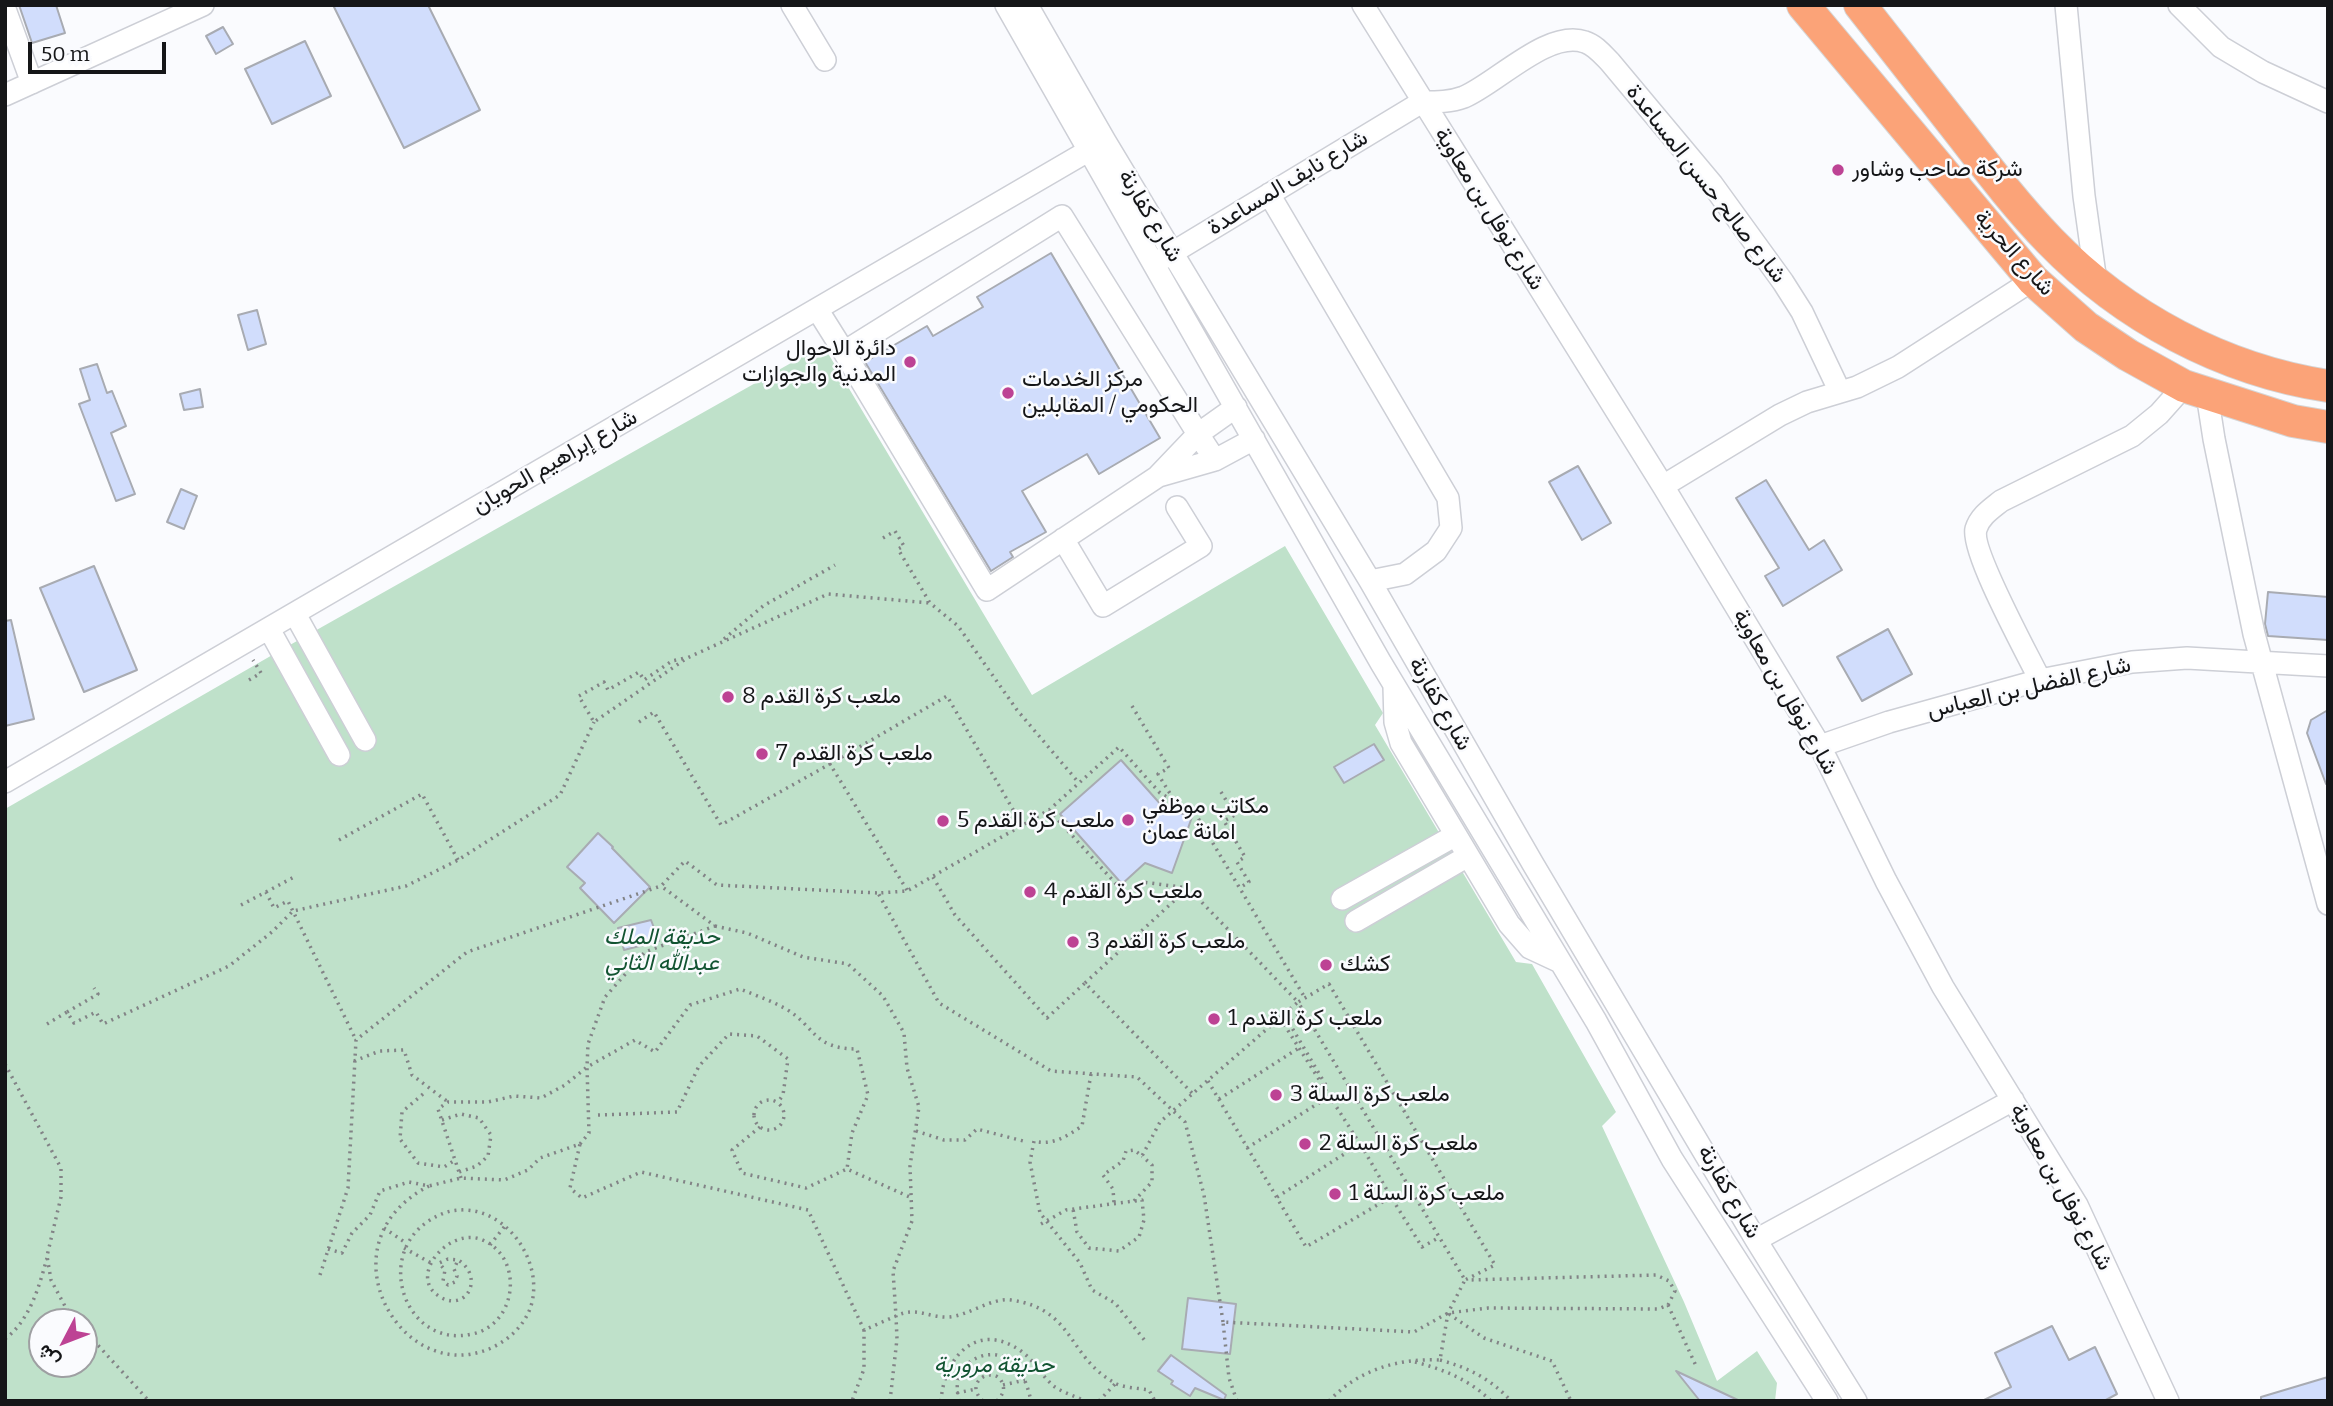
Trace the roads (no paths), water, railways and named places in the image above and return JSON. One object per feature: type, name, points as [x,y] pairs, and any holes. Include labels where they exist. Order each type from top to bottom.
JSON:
[{"type":"highway","name":"شارع الحرية","points":[[1803,5],[2033,280],[2086,327],[2128,355],[2195,390],[2293,421],[2328,427]]},
{"type":"highway","name":"شارع الحرية","points":[[1860,5],[2000,184],[2050,241],[2096,282],[2189,344],[2271,374],[2328,386]]},
{"type":"street","points":[[5,94],[203,5]]},
{"type":"street","points":[[792,5],[825,60]]},
{"type":"street","name":"شارع كفارنة","points":[[1006,5],[1097,145],[1163,258],[1370,581],[1533,864],[1756,1240],[1852,1394]]},
{"type":"street","name":"شارع كفارنة","points":[[1027,5],[1097,145]]},
{"type":"street","name":"شارع نوفل بن معاوية","points":[[1363,5],[1663,486],[1820,746],[1942,987],[2077,1205],[2168,1401]]},
{"type":"street","points":[[2066,5],[2084,196],[2096,282]]},
{"type":"street","points":[[2179,5],[2221,47],[2263,72],[2328,102]]},
{"type":"street","points":[[5,9],[32,83]]},
{"type":"street","name":"شارع صالح حسن المساعدة","points":[[1422,102],[1443,102],[1478,91],[1521,61],[1552,44],[1584,41],[1596,48],[1611,62],[1712,184],[1783,282],[1802,312],[1840,392]]},
{"type":"street","name":"شارع نايف المساعدة","points":[[1163,258],[1422,102]]},
{"type":"street","name":"شارع إبراهيم الحويان","points":[[5,782],[1097,145]]},
{"type":"street","points":[[1269,194],[1448,498],[1451,528],[1436,551],[1405,574],[1370,581]]},
{"type":"street","points":[[844,352],[1062,216],[1214,460]]},
{"type":"street","name":"شارع كفارنة","points":[[1163,258],[1236,407],[1394,685],[1596,1021],[1672,1159],[1827,1401]]},
{"type":"street","points":[[1663,486],[1780,415],[1807,402],[1857,387],[1898,367],[2033,280]]},
{"type":"street","points":[[817,309],[987,590],[1157,477],[1198,433],[1236,407]]},
{"type":"street","points":[[2040,680],[1985,568],[1976,542],[1976,530],[1985,513],[2001,501],[2132,436],[2195,390],[2214,439],[2254,634],[2328,904]]},
{"type":"street","points":[[1157,477],[1214,460],[1254,439]]},
{"type":"street","points":[[1063,539],[1103,606],[1201,546],[1177,506]]},
{"type":"street","points":[[295,614],[365,740]]},
{"type":"street","points":[[269,629],[339,755]]},
{"type":"street","name":"شارع الفضل بن العباس","points":[[1820,746],[1889,722],[2040,680],[2132,662],[2187,658],[2328,666]]},
{"type":"street","points":[[1394,685],[1395,722],[1401,743],[1468,856],[1517,936],[1530,948],[1560,962]]},
{"type":"street","points":[[1342,899],[1456,835]]},
{"type":"street","points":[[1356,921],[1468,856]]},
{"type":"street","points":[[1756,1240],[2013,1100]]},
{"type":"street","points":[[1827,1401],[1852,1394]]},
{"type":"place","name":"شركة صاحب وشاور","points":[[1838,170]]},
{"type":"place","name":"دائرة الاحوال المدنية والجوازات","points":[[910,362]]},
{"type":"place","name":"مركز الخدمات الحكومي / المقابلين","points":[[1008,393]]},
{"type":"place","name":"ملعب كرة القدم 8","points":[[728,697]]},
{"type":"place","name":"ملعب كرة القدم 7","points":[[762,754]]},
{"type":"place","name":"مكاتب موظفي امانة عمان","points":[[1128,820]]},
{"type":"place","name":"ملعب كرة القدم 5","points":[[943,821]]},
{"type":"place","name":"ملعب كرة القدم 4","points":[[1030,892]]},
{"type":"place","name":"ملعب كرة القدم 3","points":[[1073,942]]},
{"type":"place","name":"كشك","points":[[1326,965]]},
{"type":"place","name":"ملعب كرة القدم 1","points":[[1214,1019]]},
{"type":"place","name":"ملعب كرة السلة 3","points":[[1276,1095]]},
{"type":"place","name":"ملعب كرة السلة 2","points":[[1305,1144]]},
{"type":"place","name":"ملعب كرة السلة 1","points":[[1335,1194]]},
{"type":"park label","name":"حديقة الملك عبدالله الثاني","points":[[662,951]]},
{"type":"park label","name":"حديقة مرورية","points":[[994,1366]]}]
